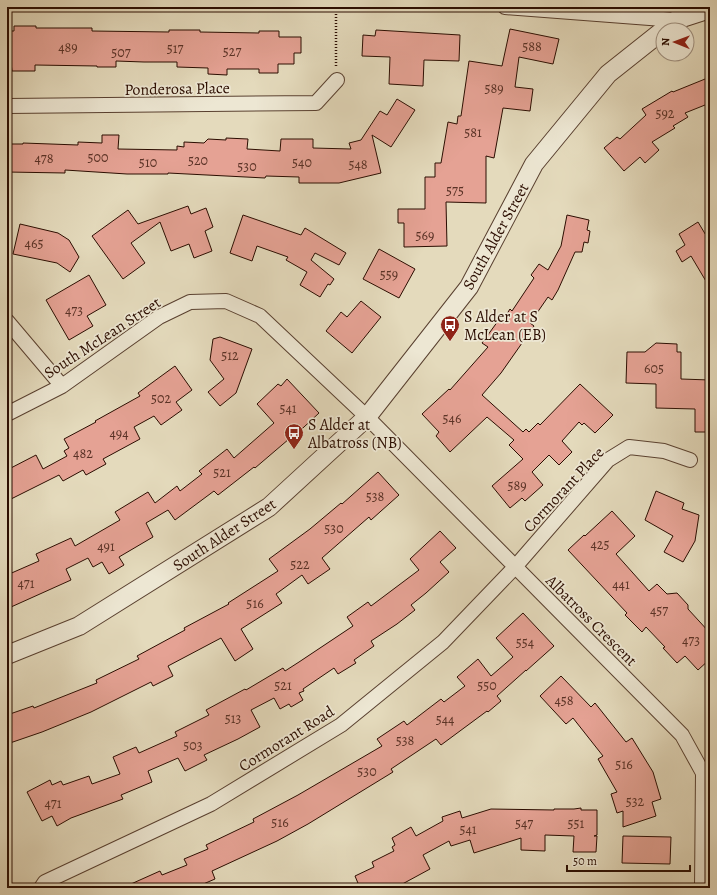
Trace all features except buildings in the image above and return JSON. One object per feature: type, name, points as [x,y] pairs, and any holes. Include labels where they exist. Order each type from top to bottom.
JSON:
[{"type":"street","points":[[505,7],[676,20]]},
{"type":"street","name":"South Alder Street","points":[[7,655],[79,626],[269,507],[367,417],[469,287],[534,164],[608,74],[676,20],[710,10]]},
{"type":"street","name":"Ponderosa Place","points":[[7,106],[316,103],[337,80]]},
{"type":"street","name":"South McLean Street","points":[[7,414],[62,386],[159,317],[190,302],[226,301],[260,316],[367,417]]},
{"type":"street","points":[[7,321],[62,386]]},
{"type":"street","name":"Albatross Crescent","points":[[367,417],[682,735],[703,773],[702,888]]},
{"type":"street","name":"Cormorant Place","points":[[515,567],[608,460],[629,448],[664,451],[690,460]]},
{"type":"street","name":"Cormorant Road","points":[[41,888],[45,882],[211,804],[341,725],[443,642],[515,567]]},
{"type":"path","points":[[336,7],[337,80]]},
{"type":"place","name":"S Alder at S McLean (EB)","points":[[450,342]]},
{"type":"place","name":"S Alder at Albatross (NB)","points":[[294,450]]}]
